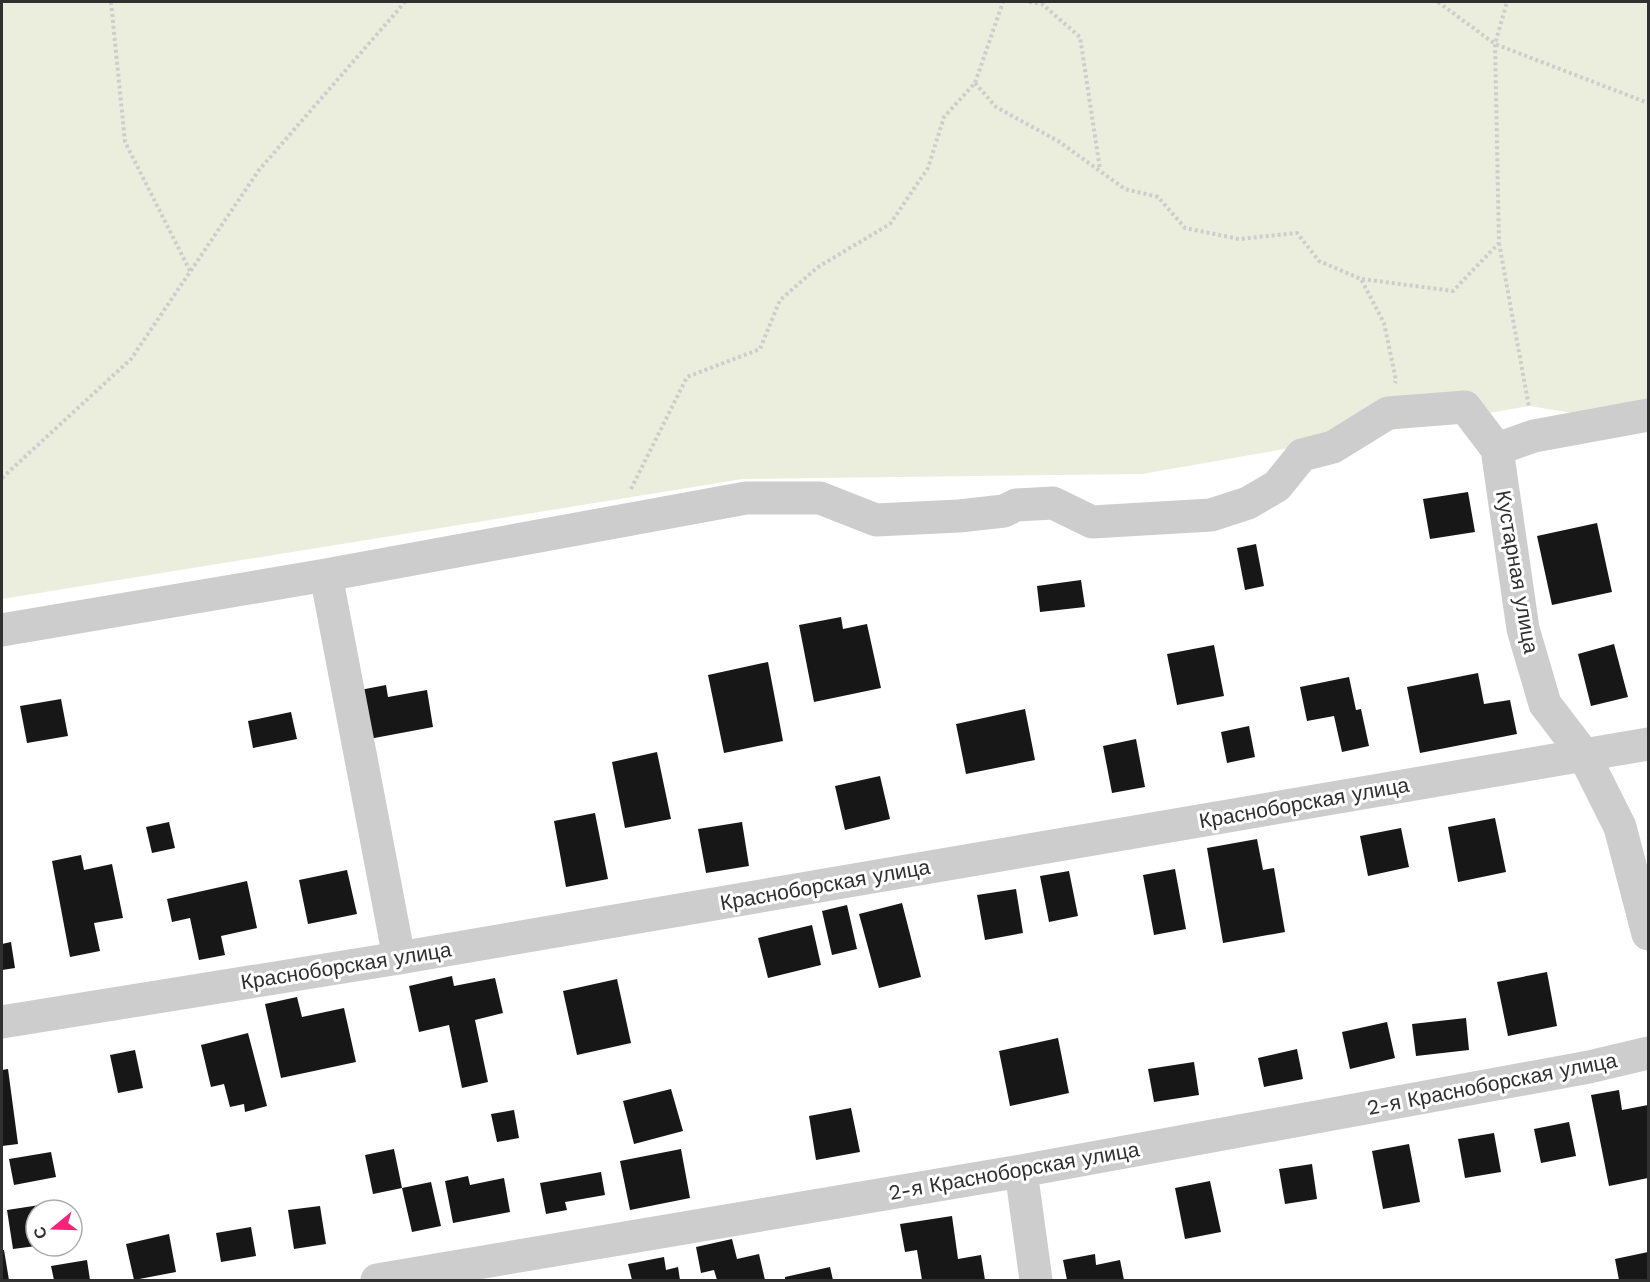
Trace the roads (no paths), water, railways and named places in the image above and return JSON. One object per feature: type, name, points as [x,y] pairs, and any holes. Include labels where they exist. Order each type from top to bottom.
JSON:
[{"type":"street","points":[[2,630],[326,575],[746,498],[820,498],[876,520],[959,516],[1004,511],[1016,505],[1053,504],[1092,522],[1211,515],[1248,504],[1277,486],[1302,455],[1333,447],[1388,413],[1465,406],[1498,461],[1534,436],[1648,415]]},
{"type":"street","name":"Кустарная улица","points":[[1498,461],[1523,629],[1545,704],[1584,755],[1620,827],[1648,934]]},
{"type":"street","points":[[326,575],[399,958]]},
{"type":"street","name":"Красноборская улица","points":[[2,1022],[399,958],[1648,744]]},
{"type":"street","name":"2-я Красноборская улица","points":[[377,1281],[1021,1171],[1589,1067],[1648,1053]]},
{"type":"street","points":[[1021,1171],[1036,1281]]}]
